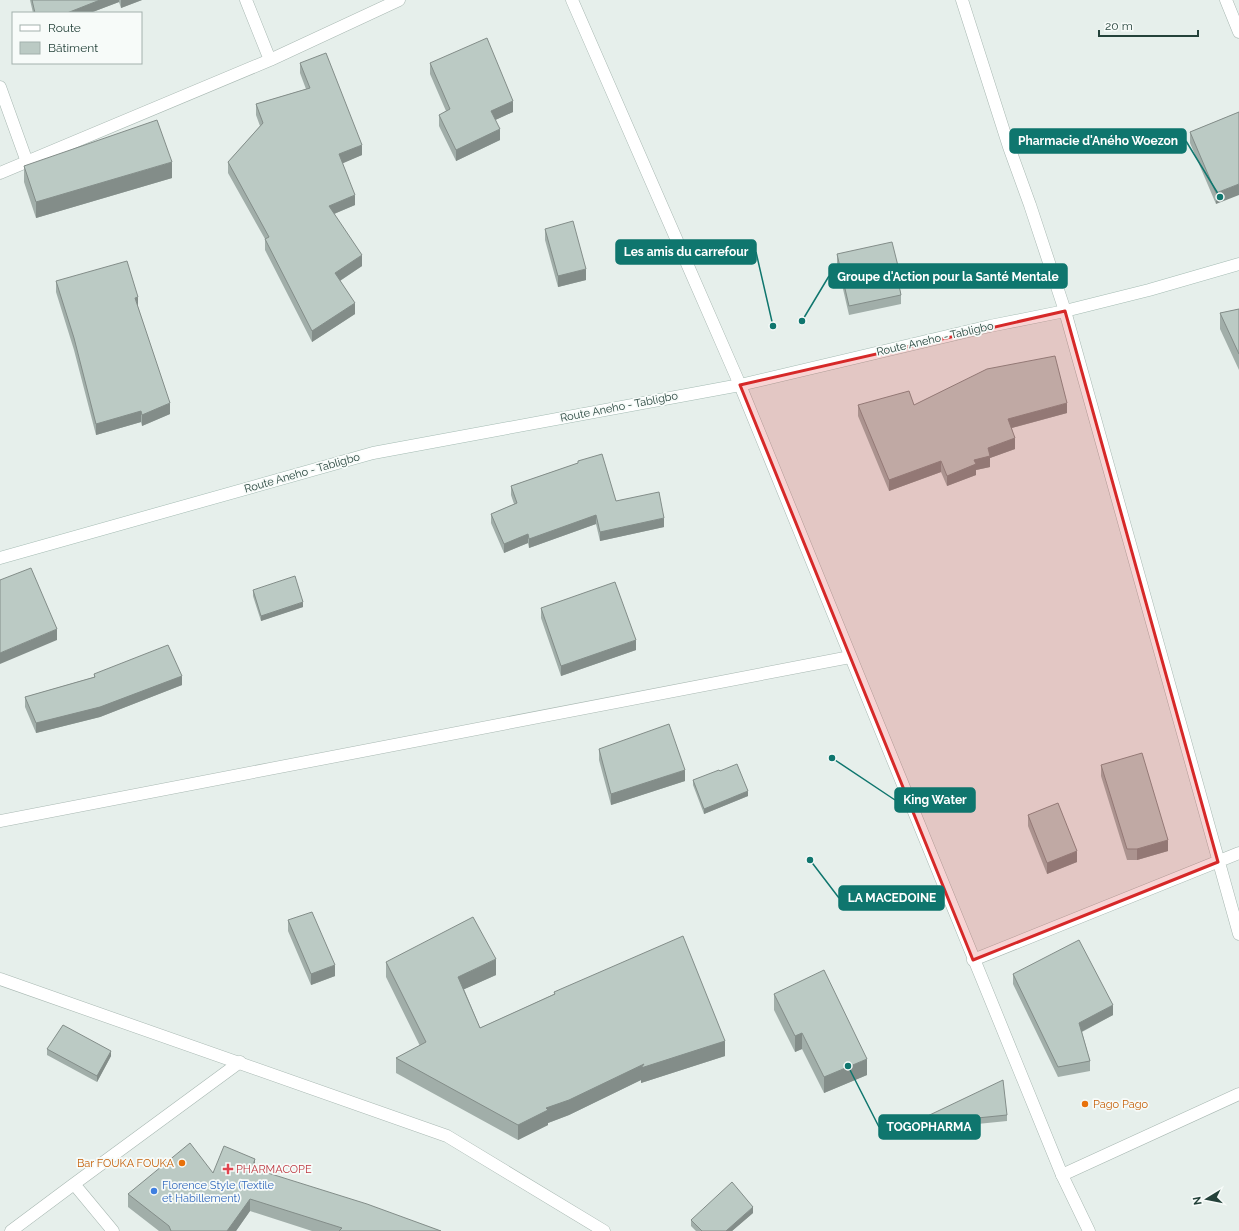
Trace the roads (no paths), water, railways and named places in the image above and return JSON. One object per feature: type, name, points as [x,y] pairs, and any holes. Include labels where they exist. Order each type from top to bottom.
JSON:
[{"type":"street","points":[[246,0],[270,60]]},
{"type":"street","points":[[0,173],[270,60],[399,0]]},
{"type":"street","points":[[572,0],[740,385],[973,960],[1062,1175],[1088,1231]]},
{"type":"street","points":[[962,0],[1009,147],[1065,311],[1239,934]]},
{"type":"street","points":[[1226,0],[1239,32]]},
{"type":"street","points":[[0,87],[27,162]]},
{"type":"street","name":"Route Aneho - Tabligbo","points":[[0,558],[373,453],[740,385],[982,327],[1065,311],[1149,290],[1239,264]]},
{"type":"street","points":[[0,821],[850,657]]},
{"type":"street","points":[[973,960],[1239,853]]},
{"type":"street","points":[[0,979],[240,1062],[447,1136],[604,1231]]},
{"type":"street","points":[[11,1231],[240,1062]]},
{"type":"street","points":[[1062,1175],[1239,1094]]},
{"type":"street","points":[[74,1184],[113,1231]]},
{"type":"place","name":"Pharmacie d'Aného Woezon","points":[[1220,197]]},
{"type":"place","name":"Groupe d'Action pour la Santé Mentale","points":[[802,321]]},
{"type":"place","name":"Les amis du carrefour","points":[[773,326]]},
{"type":"place","name":"King Water","points":[[832,758]]},
{"type":"place","name":"LA MACEDOINE","points":[[810,860]]},
{"type":"place","name":"TOGOPHARMA","points":[[848,1066]]},
{"type":"place","name":"Pago Pago","points":[[1085,1104]]},
{"type":"place","name":"Bar FOUKA FOUKA","points":[[182,1163]]},
{"type":"place","name":"PHARMACOPE","points":[[228,1169]]},
{"type":"place","name":"Florence Style (Textile et Habillement)","points":[[154,1191]]}]
